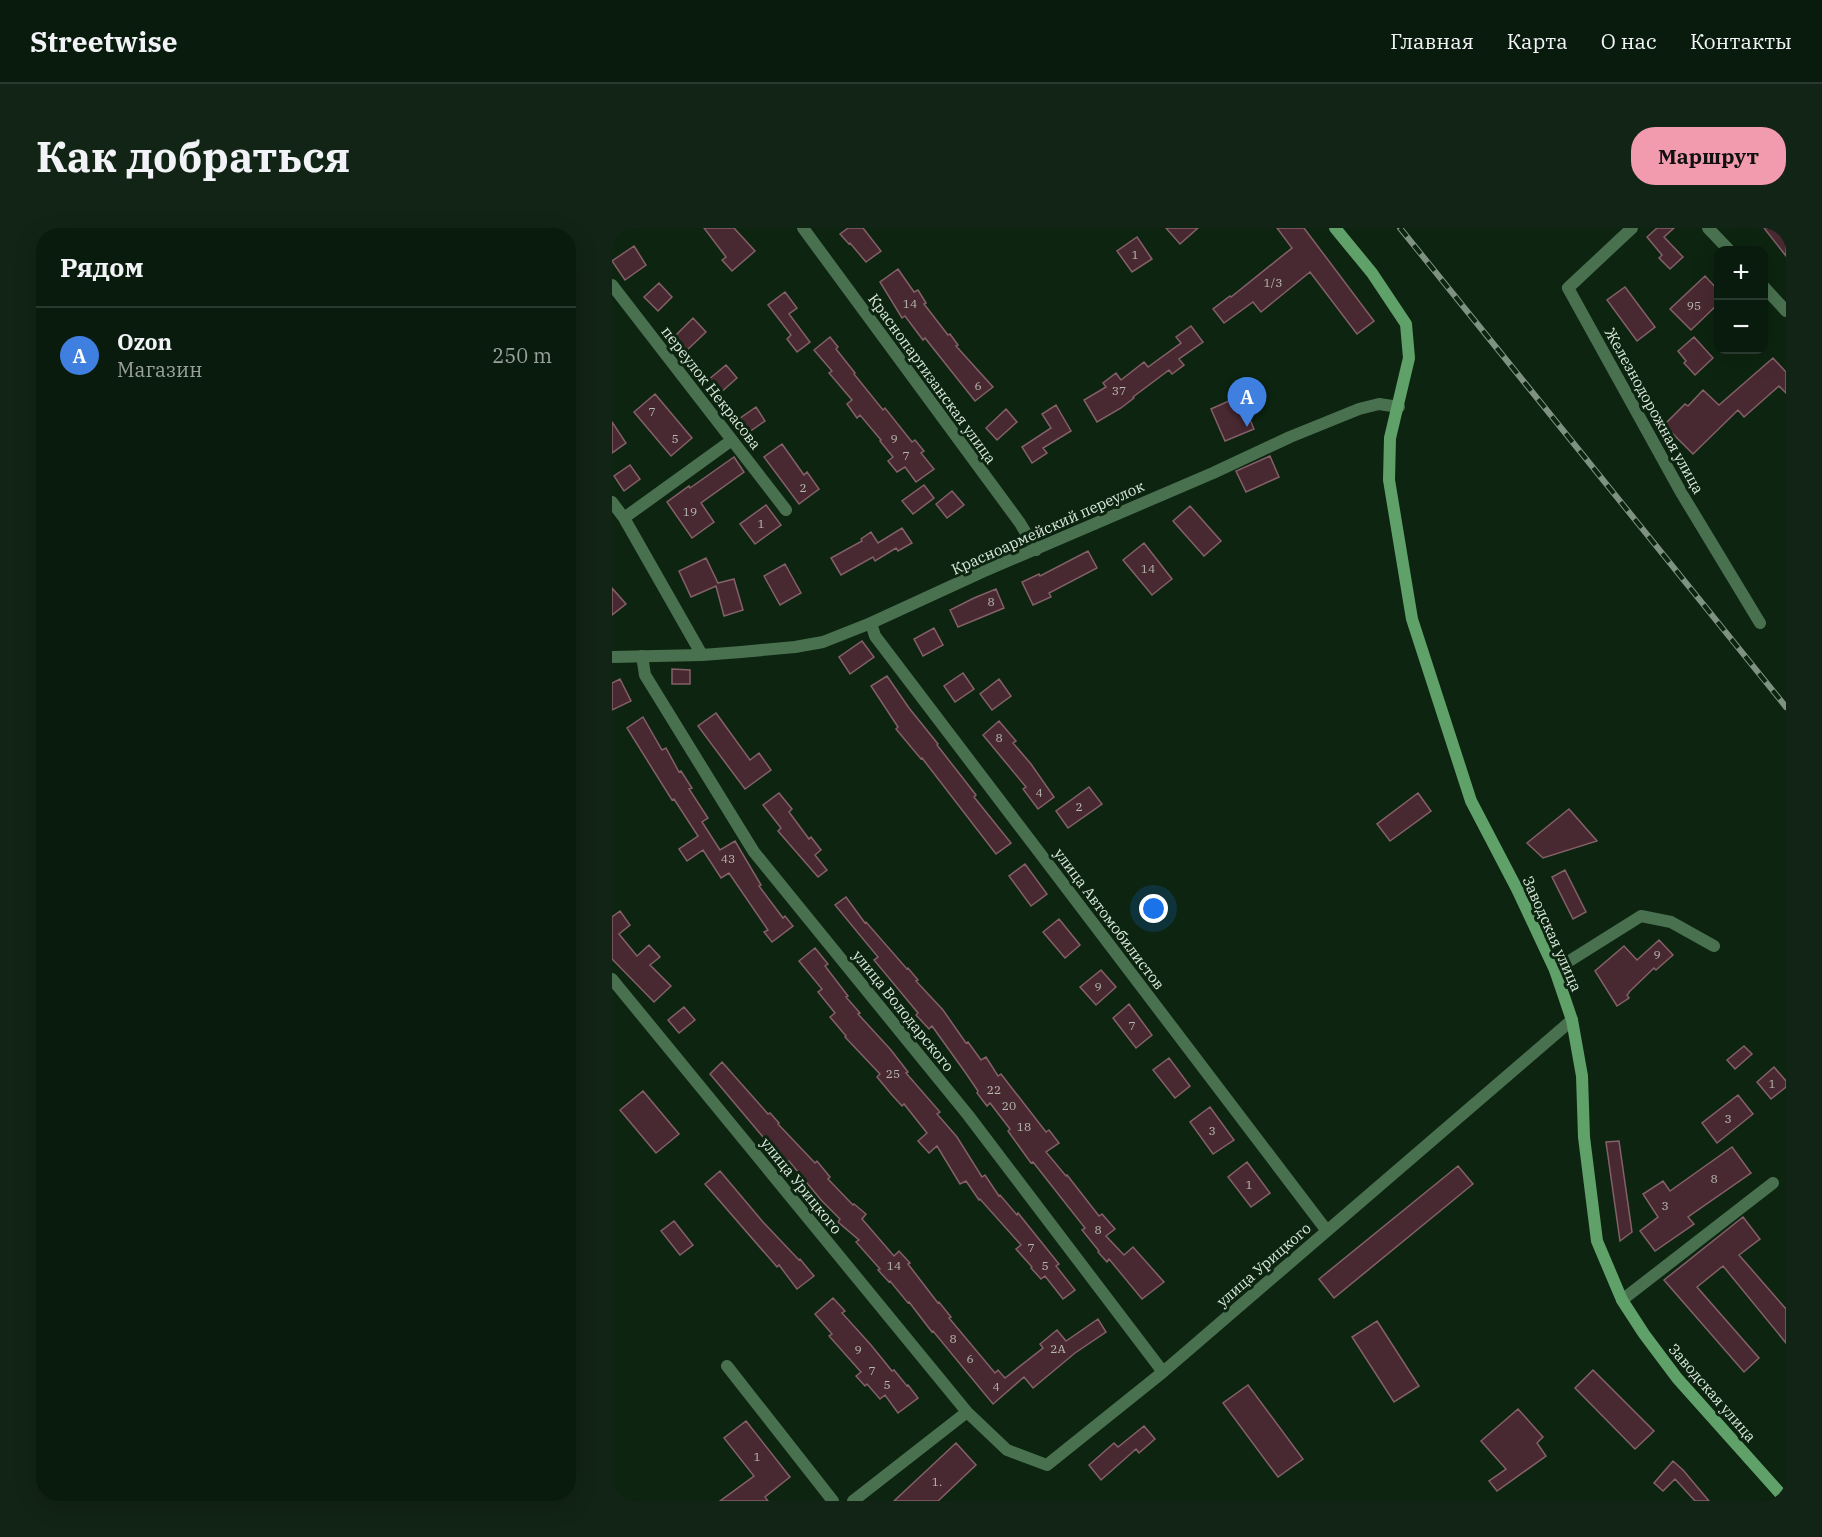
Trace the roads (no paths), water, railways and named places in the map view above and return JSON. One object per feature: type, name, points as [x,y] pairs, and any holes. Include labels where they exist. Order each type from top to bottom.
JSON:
[{"type":"main road","name":"Заводская улица","points":[[1335,228],[1372,273],[1406,324],[1409,358],[1390,438],[1389,480],[1412,619],[1471,801],[1517,889],[1554,970],[1572,1020],[1582,1076],[1584,1137],[1597,1241],[1622,1300],[1644,1334],[1677,1378],[1786,1500]]},
{"type":"street","name":"Краснопартизанская улица","points":[[802,228],[1020,523],[1036,550]]},
{"type":"street","name":"Железнодорожная улица","points":[[1632,228],[1568,288],[1682,494],[1760,623]]},
{"type":"street","points":[[1708,228],[1725,246]]},
{"type":"street","name":"переулок Некрасова","points":[[612,285],[786,510]]},
{"type":"street","points":[[1768,291],[1786,311]]},
{"type":"street","name":"Красноармейский переулок","points":[[612,657],[702,655],[823,642],[871,623],[1290,437],[1359,409],[1379,404],[1399,407]]},
{"type":"street","points":[[624,518],[732,440]]},
{"type":"street","points":[[612,502],[624,518],[702,655]]},
{"type":"street","name":"улица Автомобилистов","points":[[871,623],[875,636],[1327,1231]]},
{"type":"street","name":"улица Володарского","points":[[642,656],[645,675],[754,852],[968,1115],[1162,1372]]},
{"type":"street","points":[[1554,970],[1641,916],[1671,922],[1714,946]]},
{"type":"street","name":"улица Урицкого","points":[[612,979],[967,1412],[1007,1450],[1047,1465],[1162,1372],[1572,1020]]},
{"type":"street","points":[[1622,1300],[1773,1183]]},
{"type":"street","points":[[727,1366],[833,1501]]},
{"type":"street","points":[[853,1501],[967,1412]]},
{"type":"railway","points":[[1400,228],[1786,707]]},
{"type":"place","name":"Ozon","points":[[1247,427]]}]
